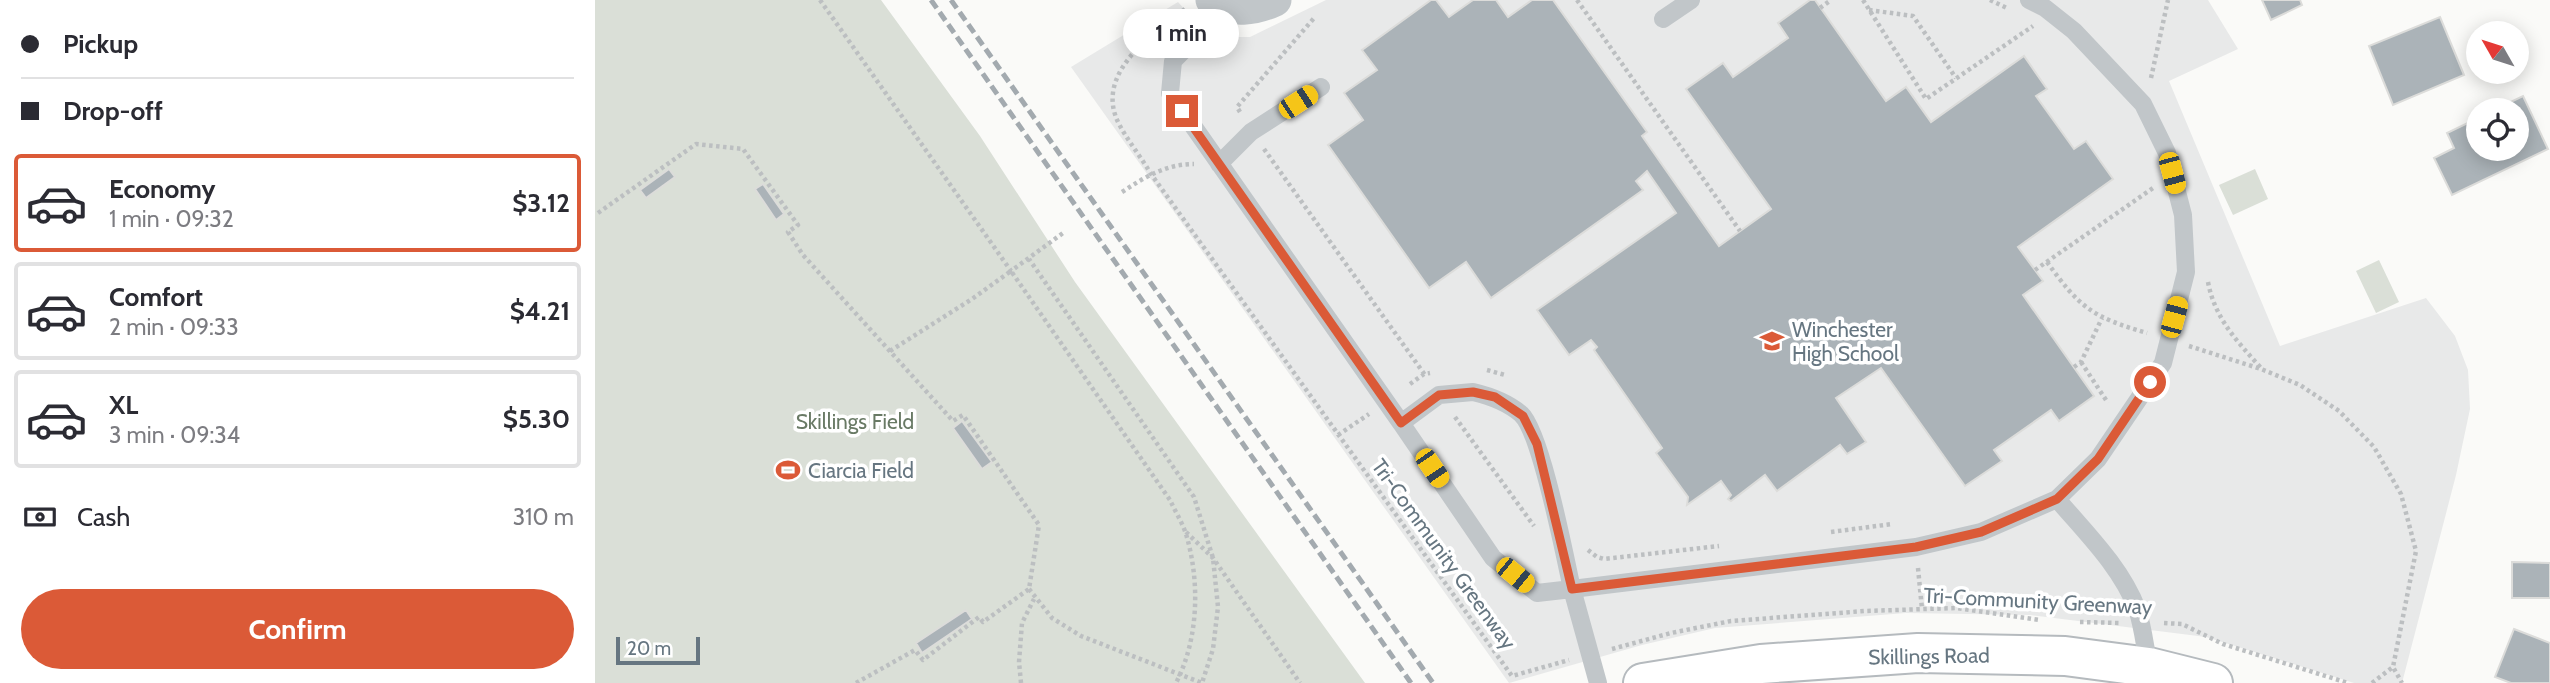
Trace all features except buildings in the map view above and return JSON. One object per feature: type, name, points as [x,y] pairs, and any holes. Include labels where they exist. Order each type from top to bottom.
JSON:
[{"type":"main road","name":"Skillings Road","points":[[1643,683],[1761,664],[1918,653],[2065,656],[2149,667],[2213,683]]},
{"type":"street","points":[[1208,5],[1260,6],[1275,0]]},
{"type":"lane","points":[[1663,19],[1691,0]]},
{"type":"lane","points":[[1208,5],[1173,61],[1170,93],[1493,558],[1537,593],[1916,547],[1981,532],[2057,499],[2098,459],[2162,363],[2186,272],[2183,215],[2167,153],[2143,104],[2074,31],[2045,8],[2026,9]]},
{"type":"lane","points":[[1219,164],[1251,132],[1321,87]]},
{"type":"lane","points":[[1401,423],[1439,395],[1473,392],[1495,397],[1523,416],[1537,444],[1598,683]]},
{"type":"lane","points":[[2057,499],[2116,570],[2138,611],[2149,667]]},
{"type":"path","points":[[820,0],[1170,499],[1185,531],[1192,561],[1196,599],[1189,648],[1176,683]]},
{"type":"path","points":[[1577,0],[1739,231]]},
{"type":"path","points":[[1821,8],[1831,0]]},
{"type":"path","points":[[1863,0],[1926,99],[2036,24],[2026,9]]},
{"type":"path","points":[[1990,0],[2012,10]]},
{"type":"path","points":[[2150,75],[2168,0]]},
{"type":"path","name":"Tri-Community Greenway","points":[[1208,5],[1143,41],[1121,70],[1112,93],[1118,121],[1151,174],[1512,676],[1671,632],[1731,621],[1957,608],[2051,622]]},
{"type":"path","points":[[1868,10],[1913,16],[1956,79]]},
{"type":"path","points":[[1314,17],[1237,107],[1251,132],[1542,537]]},
{"type":"path","points":[[598,213],[696,144],[743,149],[798,225],[788,232],[803,255],[953,421],[963,415],[1038,525],[1029,589],[1034,598],[1052,618],[1081,636],[1202,683],[1213,649],[1218,607],[1213,558],[1194,497],[1029,259]]},
{"type":"path","points":[[1122,192],[1151,174]]},
{"type":"path","points":[[2035,270],[2156,186],[2158,190]]},
{"type":"path","points":[[890,351],[972,299],[1063,233]]},
{"type":"path","points":[[2047,261],[2081,305],[2102,318],[2136,330]]},
{"type":"path","points":[[2074,367],[2081,362],[2102,318]]},
{"type":"path","points":[[2169,340],[2261,369],[2300,386],[2339,411],[2374,447],[2402,494],[2416,551],[2393,667],[2402,683]]},
{"type":"path","points":[[2081,362],[2114,413]]},
{"type":"path","points":[[1480,368],[1510,377]]},
{"type":"path","points":[[1424,374],[1436,372]]},
{"type":"path","points":[[1818,533],[1897,524]]},
{"type":"path","points":[[1185,531],[1213,558],[1300,683]]},
{"type":"path","points":[[1584,538],[1588,551],[1604,559],[1725,545]]},
{"type":"path","points":[[856,683],[915,650],[922,660],[979,617],[983,622],[1029,589]]},
{"type":"path","points":[[1021,683],[1019,662],[1022,623],[1034,598]]},
{"type":"path","name":"Tri-Community Greenway","points":[[2076,622],[2182,624],[2223,644],[2348,683]]},
{"type":"path","points":[[2372,683],[2393,667]]},
{"type":"shaded area","name":"Winchester High School","points":[[1326,0],[2208,0],[2238,49],[2169,81],[2280,346],[2426,298],[2455,336],[2468,370],[2470,409],[2456,475],[2402,683],[2354,683],[2206,637],[2030,615],[1906,613],[1715,628],[1642,645],[1509,683],[1071,67],[1178,2],[1199,25],[1224,37],[1250,37]]},
{"type":"green space","name":"Skillings Field","points":[[595,0],[881,0],[980,136],[1075,282],[1365,683],[595,683]]},
{"type":"green space","points":[[2255,169],[2268,199],[2233,215],[2219,185]]},
{"type":"green space","points":[[2379,260],[2399,302],[2376,313],[2356,271]]},
{"type":"railway","points":[[931,0],[1411,683]]},
{"type":"railway","points":[[951,0],[1433,683]]},
{"type":"place","name":"Winchester High School","points":[[1772,341]]},
{"type":"place","name":"Ciarcia Field","points":[[788,470]]},
{"type":"route","points":[[1182,111],[1401,423],[1439,395],[1473,392],[1495,397],[1523,416],[1537,444],[1572,589],[1916,547],[1981,532],[2057,499],[2098,459],[2150,382]]}]
